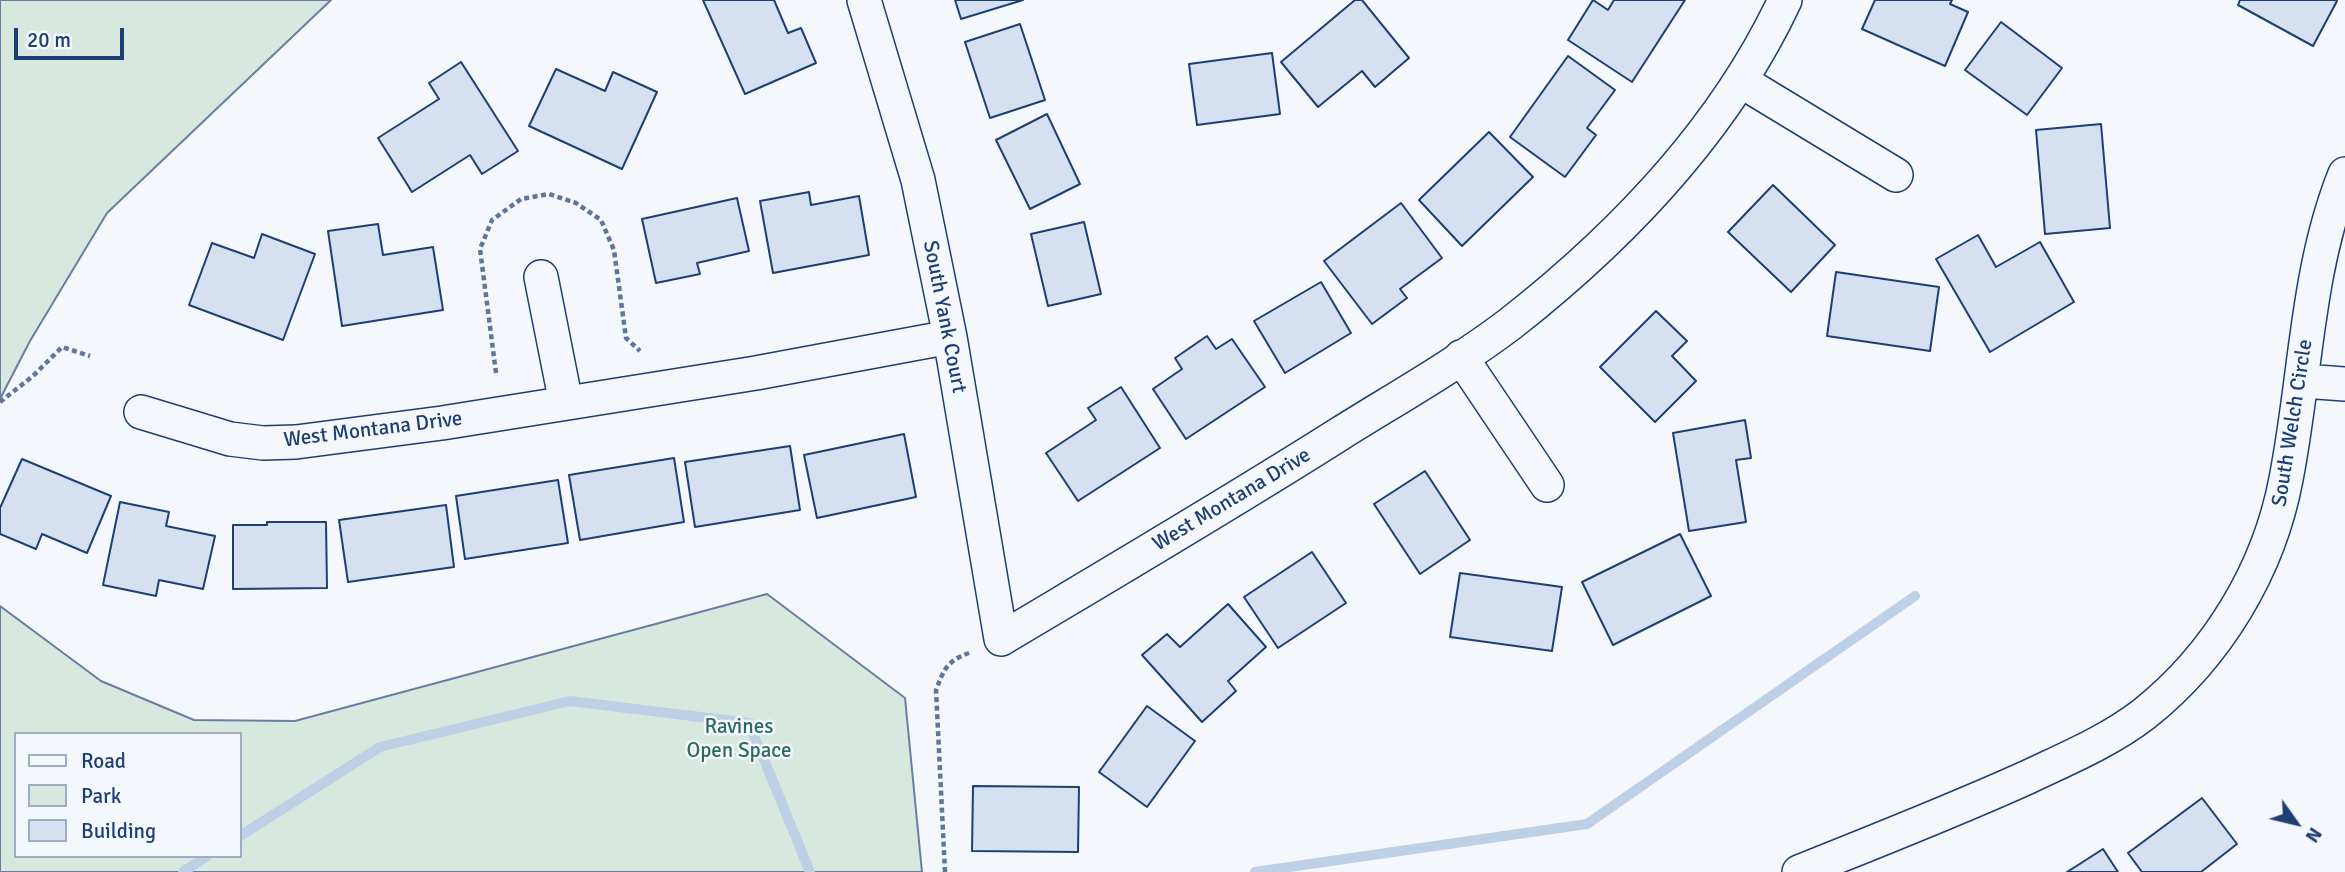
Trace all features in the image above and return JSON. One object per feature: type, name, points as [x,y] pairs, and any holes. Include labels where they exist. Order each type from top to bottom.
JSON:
[{"type":"street","name":"South Yank Court","points":[[863,0],[918,180],[950,337],[987,645]]},
{"type":"street","name":"West Montana Drive","points":[[987,645],[1249,492],[1508,325],[1611,235],[1702,134],[1741,81],[1772,29],[1785,0]]},
{"type":"street","points":[[1741,81],[1896,175]]},
{"type":"street","name":"South Welch Circle","points":[[1799,872],[1974,802],[2077,754],[2144,713],[2200,658],[2246,592],[2277,521],[2303,382],[2323,239],[2345,174]]},
{"type":"street","points":[[541,277],[566,403]]},
{"type":"street","name":"West Montana Drive","points":[[141,412],[230,439],[262,443],[296,442],[756,373],[950,337]]},
{"type":"street","points":[[1461,357],[1547,485]]},
{"type":"street","points":[[2303,382],[2345,384]]},
{"type":"path","points":[[0,402],[33,376],[62,347],[90,356]]},
{"type":"path","points":[[945,872],[936,690],[944,668],[958,657],[987,645]]},
{"type":"green space","points":[[0,0],[331,0],[107,213],[30,341],[0,399]]},
{"type":"green space","name":"Ravines Open Space","points":[[767,594],[905,698],[922,872],[0,872],[0,606],[101,681],[194,720],[295,721]]},
{"type":"building","points":[[703,0],[774,0],[788,33],[801,28],[816,63],[745,94]]},
{"type":"building","points":[[955,0],[1023,0],[961,19]]},
{"type":"building","points":[[1355,0],[1362,0],[1409,58],[1375,87],[1362,71],[1318,107],[1281,62]]},
{"type":"building","points":[[1593,0],[1608,10],[1614,0],[1685,0],[1632,82],[1568,40]]},
{"type":"building","points":[[1875,0],[1952,0],[1950,4],[1968,12],[1945,66],[1862,29]]},
{"type":"building","points":[[2240,0],[2337,1],[2313,46],[2238,5]]},
{"type":"building","points":[[2001,22],[2062,68],[2027,115],[1965,70]]},
{"type":"building","points":[[1020,24],[1045,100],[990,118],[965,42]]},
{"type":"building","points":[[1272,53],[1280,114],[1197,125],[1189,64]]},
{"type":"building","points":[[1568,56],[1615,90],[1587,128],[1596,135],[1565,177],[1510,137]]},
{"type":"building","points":[[461,62],[518,151],[482,174],[470,155],[412,192],[378,138],[439,99],[429,83]]},
{"type":"building","points":[[556,69],[605,91],[613,72],[657,92],[622,169],[529,126]]},
{"type":"building","points":[[1047,114],[1080,184],[1030,209],[996,140]]},
{"type":"building","points":[[2101,124],[2110,228],[2045,234],[2036,130]]},
{"type":"building","points":[[1489,132],[1533,177],[1462,246],[1419,200]]},
{"type":"building","points":[[1773,185],[1835,245],[1791,292],[1728,232]]},
{"type":"building","points":[[809,192],[811,205],[859,196],[869,255],[773,273],[760,201]]},
{"type":"building","points":[[737,198],[749,251],[697,263],[700,274],[656,283],[642,219]]},
{"type":"building","points":[[1401,203],[1442,258],[1400,289],[1407,298],[1372,324],[1324,261]]},
{"type":"building","points":[[1084,222],[1101,294],[1048,306],[1031,234]]},
{"type":"building","points":[[378,224],[383,255],[433,247],[443,310],[342,326],[328,231]]},
{"type":"building","points":[[262,234],[315,254],[283,340],[189,305],[212,243],[254,258]]},
{"type":"building","points":[[1978,235],[1996,267],[2040,242],[2074,302],[1990,352],[1936,259]]},
{"type":"building","points":[[1836,272],[1939,287],[1930,351],[1827,336]]},
{"type":"building","points":[[1321,282],[1351,333],[1285,373],[1254,321]]},
{"type":"building","points":[[1656,311],[1687,341],[1672,356],[1696,381],[1655,422],[1600,367]]},
{"type":"building","points":[[1207,336],[1216,349],[1232,339],[1265,387],[1186,439],[1153,389],[1182,369],[1175,358]]},
{"type":"building","points":[[1121,387],[1160,448],[1078,501],[1046,453],[1096,420],[1088,408]]},
{"type":"building","points":[[1745,420],[1751,458],[1736,460],[1746,522],[1689,531],[1673,433]]},
{"type":"building","points":[[904,434],[916,497],[817,518],[804,455]]},
{"type":"building","points":[[790,446],[800,510],[695,527],[685,462]]},
{"type":"building","points":[[674,458],[684,522],[580,540],[569,475]]},
{"type":"building","points":[[22,459],[111,496],[87,553],[42,534],[36,549],[0,534],[0,508]]},
{"type":"building","points":[[1425,471],[1470,540],[1420,574],[1374,504]]},
{"type":"building","points":[[558,480],[568,543],[465,559],[456,496]]},
{"type":"building","points":[[120,502],[169,512],[166,526],[215,536],[203,589],[159,580],[156,596],[103,585]]},
{"type":"building","points":[[446,505],[454,567],[348,582],[339,520]]},
{"type":"building","points":[[267,522],[326,522],[327,588],[233,589],[233,525],[267,525]]},
{"type":"building","points":[[1680,534],[1711,596],[1613,645],[1582,582]]},
{"type":"building","points":[[1312,552],[1346,603],[1278,648],[1244,597]]},
{"type":"building","points":[[1460,573],[1562,587],[1552,651],[1450,637]]},
{"type":"building","points":[[1228,604],[1266,647],[1228,681],[1236,691],[1202,722],[1142,655],[1167,634],[1180,647]]},
{"type":"building","points":[[1147,706],[1195,741],[1147,807],[1099,772]]},
{"type":"building","points":[[973,786],[1079,787],[1078,852],[972,851]]},
{"type":"building","points":[[2202,798],[2237,844],[2201,872],[2142,872],[2128,853]]},
{"type":"building","points":[[2103,849],[2118,872],[2067,872]]},
{"type":"waterway","points":[[1255,872],[1587,824],[1915,596]]},
{"type":"waterway","points":[[242,835],[380,747],[570,701],[749,723],[810,872]]},
{"type":"waterway","points":[[183,872],[204,858]]}]
